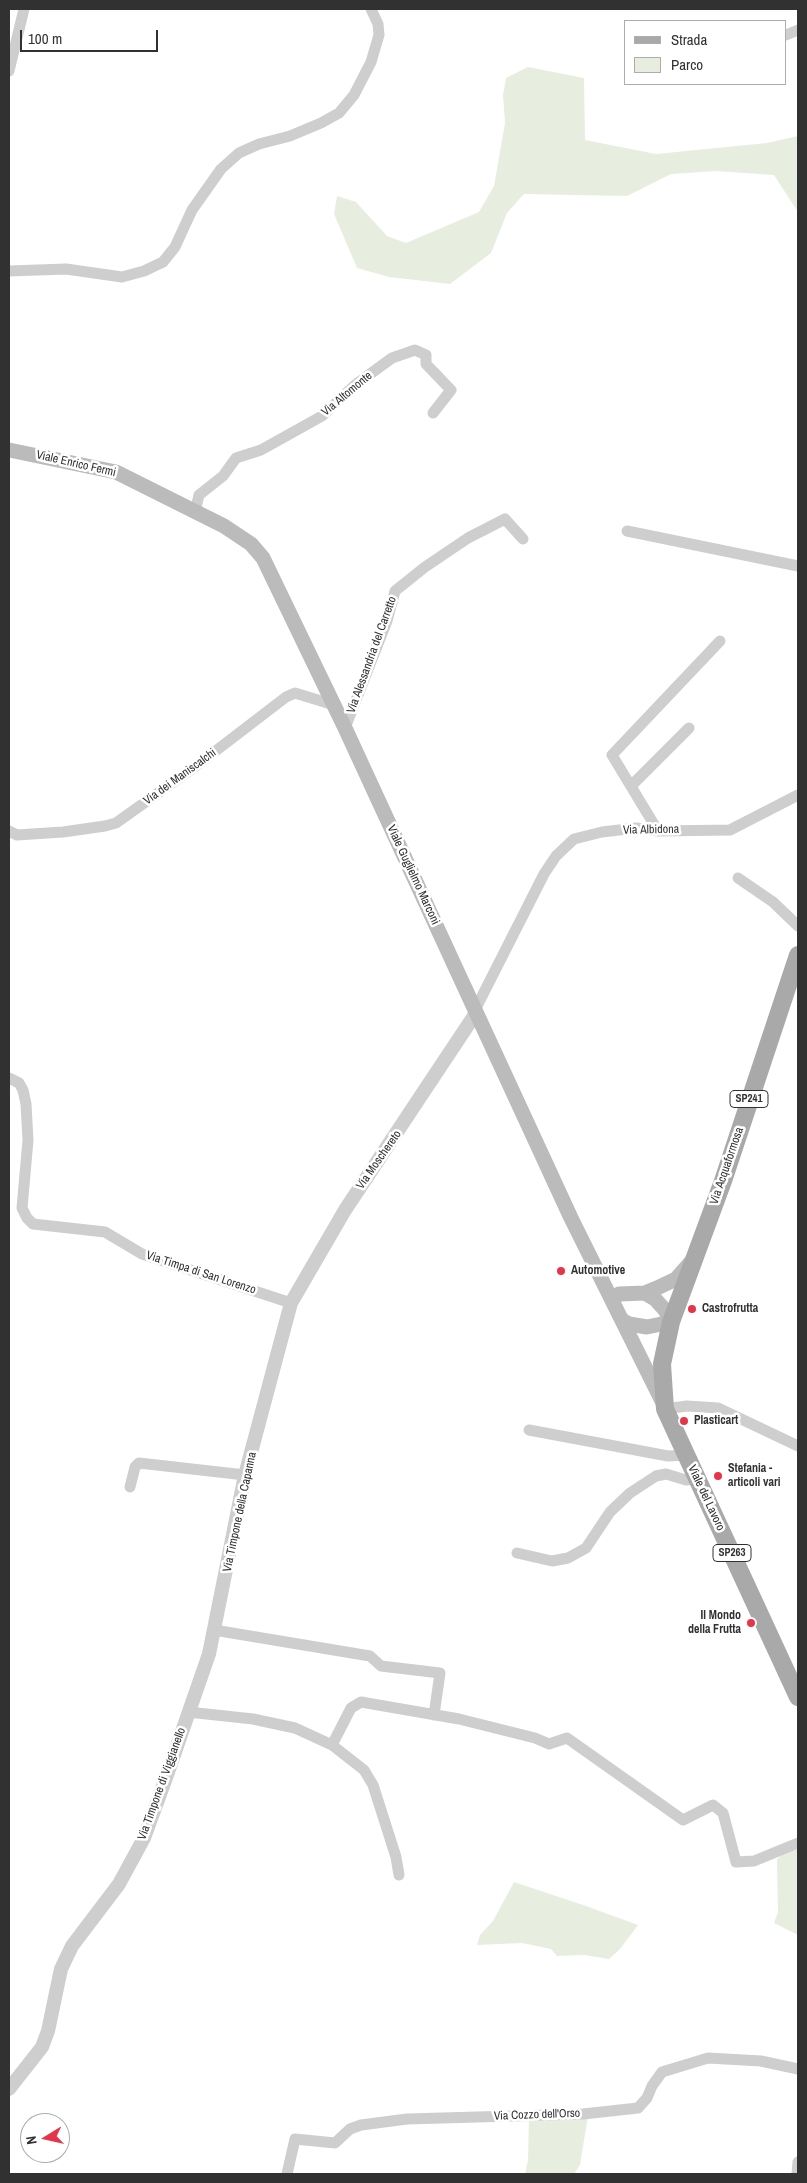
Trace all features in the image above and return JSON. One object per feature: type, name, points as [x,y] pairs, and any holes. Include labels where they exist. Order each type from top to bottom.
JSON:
[{"type":"main road","name":"Viale Enrico Fermi","points":[[9,450],[116,472],[195,512]]},
{"type":"main road","name":"Viale Guglielmo Marconi","points":[[195,512],[242,537],[263,558],[345,728],[571,1218],[597,1267],[617,1296]]},
{"type":"main road","name":"Via Acquaformosa","points":[[691,1262],[723,1181],[798,955]]},
{"type":"main road","points":[[617,1296],[645,1293],[676,1279],[691,1262]]},
{"type":"main road","name":"SP241","points":[[665,1408],[662,1364],[671,1322],[691,1262]]},
{"type":"main road","points":[[622,1320],[629,1324],[647,1328],[671,1322],[665,1310],[655,1299],[645,1293]]},
{"type":"main road","name":"SP263","points":[[617,1296],[622,1320],[665,1408]]},
{"type":"main road","name":"Viale del Lavoro","points":[[665,1408],[798,1697]]},
{"type":"street","points":[[9,71],[24,9]]},
{"type":"street","points":[[9,271],[84,270],[106,276],[122,277],[144,271],[163,262],[175,247],[192,210],[221,169],[239,153],[259,144],[290,136],[339,114],[354,95],[371,62],[379,35],[378,24],[372,9]]},
{"type":"street","name":"Via Altomonte","points":[[195,512],[199,495],[223,476],[236,458],[261,450],[322,416],[355,384],[392,358],[415,350],[426,355],[426,364],[451,390],[433,413]]},
{"type":"street","name":"Via Alessandria del Carretto","points":[[345,728],[384,630],[395,591],[439,558],[505,519],[523,539]]},
{"type":"street","points":[[628,531],[798,566]]},
{"type":"street","points":[[658,831],[612,755],[720,642]]},
{"type":"street","name":"Via dei Maniscalchi","points":[[10,832],[80,830],[116,823],[196,766],[286,697],[295,693],[334,705]]},
{"type":"street","points":[[631,786],[689,728]]},
{"type":"street","name":"Via Albidona","points":[[476,1011],[544,874],[556,856],[574,839],[602,832],[636,828],[658,831],[730,830],[798,796]]},
{"type":"street","points":[[738,878],[773,902],[798,926]]},
{"type":"street","name":"Via Moschereto","points":[[290,1307],[344,1210],[476,1011]]},
{"type":"street","name":"Via Timpa di San Lorenzo","points":[[9,1078],[19,1083],[23,1090],[26,1104],[28,1140],[22,1208],[27,1218],[34,1224],[104,1232],[142,1254],[290,1307]]},
{"type":"street","name":"Via Timpone della Capanna","points":[[188,1712],[209,1654],[245,1475],[260,1426],[290,1307]]},
{"type":"street","points":[[665,1408],[712,1406],[726,1410],[798,1446]]},
{"type":"street","points":[[529,1430],[668,1456],[686,1455]]},
{"type":"street","points":[[130,1487],[134,1467],[139,1463],[245,1475]]},
{"type":"street","points":[[517,1554],[552,1561],[568,1558],[586,1548],[610,1512],[630,1493],[656,1476],[666,1474],[686,1480],[697,1478]]},
{"type":"street","points":[[214,1630],[370,1656],[381,1666],[440,1673],[434,1715]]},
{"type":"street","points":[[332,1746],[350,1708],[361,1702],[434,1715],[535,1738],[549,1744],[567,1738],[683,1820],[714,1805],[723,1813],[736,1862],[754,1861],[798,1843]]},
{"type":"street","points":[[188,1712],[252,1719],[295,1728],[332,1746],[364,1770],[373,1785],[396,1857],[399,1875]]},
{"type":"street","name":"Via Timpone di Viggianello","points":[[9,2089],[42,2047],[48,2031],[61,1969],[72,1946],[119,1884],[144,1838],[188,1712]]},
{"type":"street","name":"Via Cozzo dell'Orso","points":[[287,2174],[295,2139],[335,2143],[350,2129],[361,2125],[407,2119],[584,2114],[638,2108],[647,2098],[652,2086],[662,2072],[708,2058],[761,2060],[798,2069]]},
{"type":"street","points":[[797,2174],[798,2162]]},
{"type":"green space","points":[[528,67],[584,78],[585,140],[656,154],[767,143],[798,136],[798,212],[774,175],[716,171],[671,174],[627,196],[524,194],[507,213],[491,253],[450,284],[389,277],[357,268],[334,214],[337,196],[356,202],[387,236],[406,243],[479,212],[494,186],[505,123],[503,95],[506,78]]},
{"type":"green space","points":[[798,1849],[798,1935],[774,1923],[778,1912],[777,1859]]},
{"type":"green space","points":[[514,1882],[638,1925],[620,1949],[609,1959],[584,1955],[557,1956],[551,1949],[522,1943],[477,1945],[480,1935],[493,1921]]},
{"type":"green space","points":[[588,2116],[580,2165],[574,2174],[525,2174],[528,2160],[529,2117]]},
{"type":"place","name":"Automotive","points":[[561,1271]]},
{"type":"place","name":"Castrofrutta","points":[[692,1309]]},
{"type":"place","name":"Plasticart","points":[[684,1421]]},
{"type":"place","name":"Stefania - articoli vari","points":[[718,1476]]},
{"type":"place","name":"Il Mondo della Frutta","points":[[751,1623]]}]
